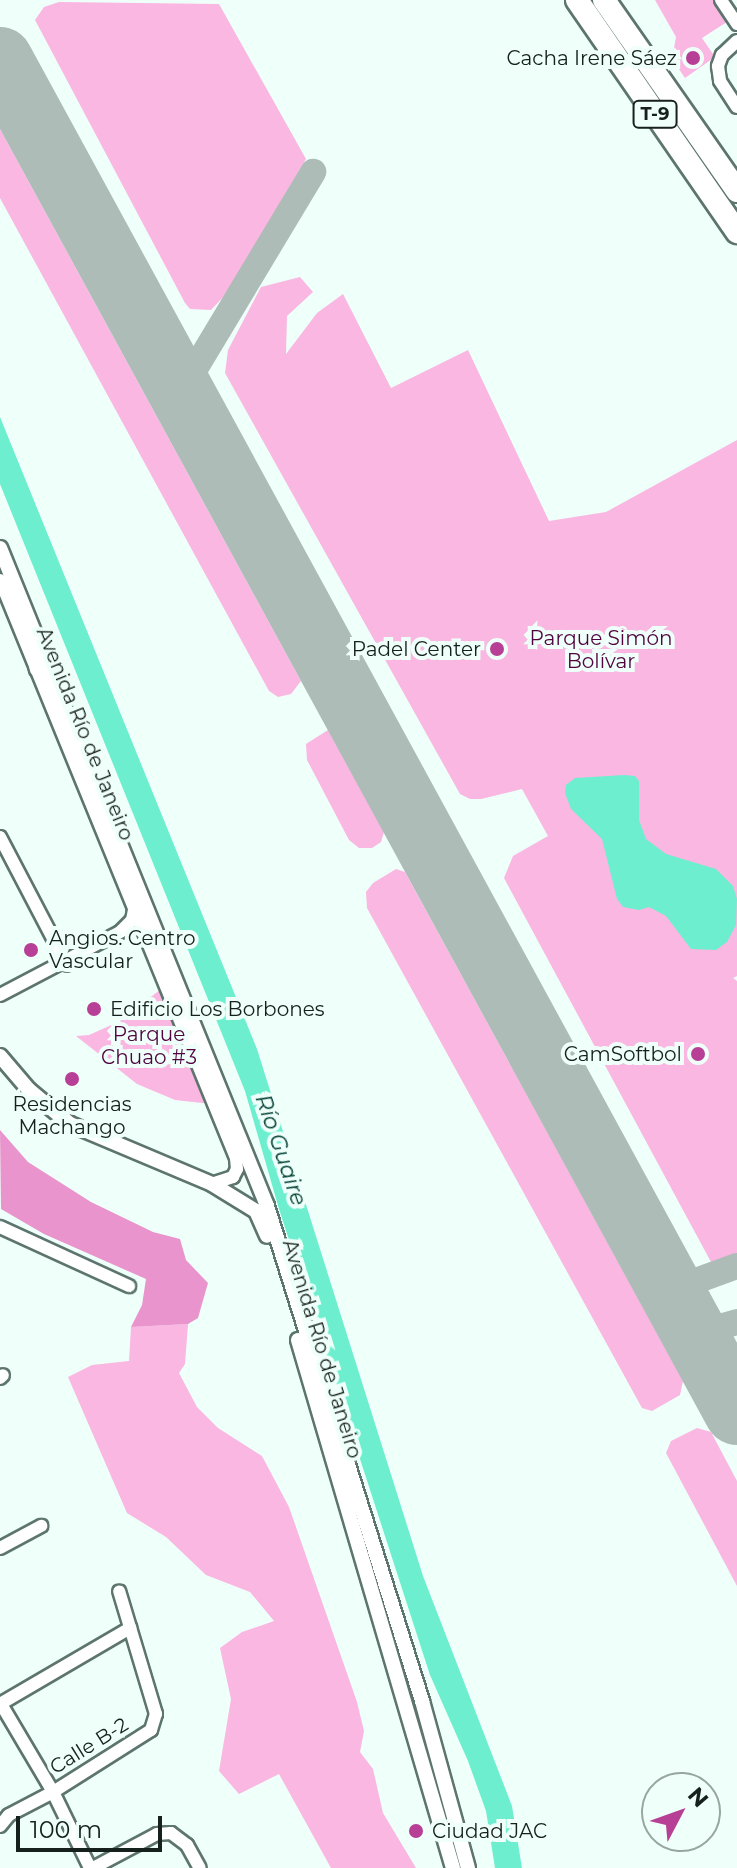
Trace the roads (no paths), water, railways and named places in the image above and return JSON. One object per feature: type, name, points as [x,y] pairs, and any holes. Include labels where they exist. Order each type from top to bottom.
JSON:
[{"type":"highway","name":"T-9","points":[[577,0],[736,236]]},
{"type":"highway","name":"T-9","points":[[604,0],[737,191]]},
{"type":"street","points":[[721,0],[737,24]]},
{"type":"street","points":[[737,41],[722,55],[718,72],[737,107]]},
{"type":"street","name":"Avenida Río de Janeiro","points":[[0,548],[267,1206],[426,1714],[468,1868]]},
{"type":"street","name":"Avenida Río de Janeiro","points":[[0,580],[238,1164],[233,1177],[212,1184]]},
{"type":"street","points":[[29,619],[37,670]]},
{"type":"street","points":[[0,837],[67,964]]},
{"type":"street","points":[[0,1002],[120,932],[132,920],[134,910]]},
{"type":"street","points":[[0,995],[124,939],[144,936]]},
{"type":"street","points":[[170,993],[202,1044]]},
{"type":"street","points":[[0,1056],[37,1097],[79,1130],[212,1184]]},
{"type":"street","name":"Avenida Río de Janeiro","points":[[212,1184],[248,1205],[262,1220],[429,1774],[453,1868]]},
{"type":"street","points":[[0,1227],[129,1286]]},
{"type":"street","points":[[0,1548],[41,1526]]},
{"type":"street","name":"Calle B-2","points":[[0,1826],[9,1815],[53,1792],[151,1730],[156,1714],[119,1591]]},
{"type":"street","points":[[130,1628],[0,1704],[53,1792],[92,1868],[157,1834],[171,1833],[187,1845],[200,1868]]},
{"type":"water","name":"Río Guaire","points":[[0,417],[257,1049],[423,1576],[512,1806],[522,1868],[495,1868],[486,1811],[430,1675],[279,1209],[245,1091],[0,484]]},
{"type":"water","points":[[635,776],[639,781],[639,820],[646,839],[666,854],[716,869],[733,886],[737,899],[736,925],[727,942],[716,950],[691,949],[666,916],[649,907],[639,910],[623,907],[617,899],[602,839],[571,809],[565,793],[566,785],[575,778]]},
{"type":"place","name":"Cacha Irene Sáez","points":[[693,58]]},
{"type":"place","name":"Padel Center","points":[[497,649]]},
{"type":"place","name":"Angios. Centro Vascular","points":[[31,950]]},
{"type":"place","name":"Edificio Los Borbones","points":[[94,1009]]},
{"type":"place","name":"CamSoftbol","points":[[698,1054]]},
{"type":"place","name":"Residencias Machango","points":[[72,1079]]},
{"type":"place","name":"Ciudad JAC","points":[[416,1831]]},
{"type":"park label","name":"Parque Simón Bolívar","points":[[601,650]]},
{"type":"park label","name":"Parque Chuao #3","points":[[149,1046]]}]
